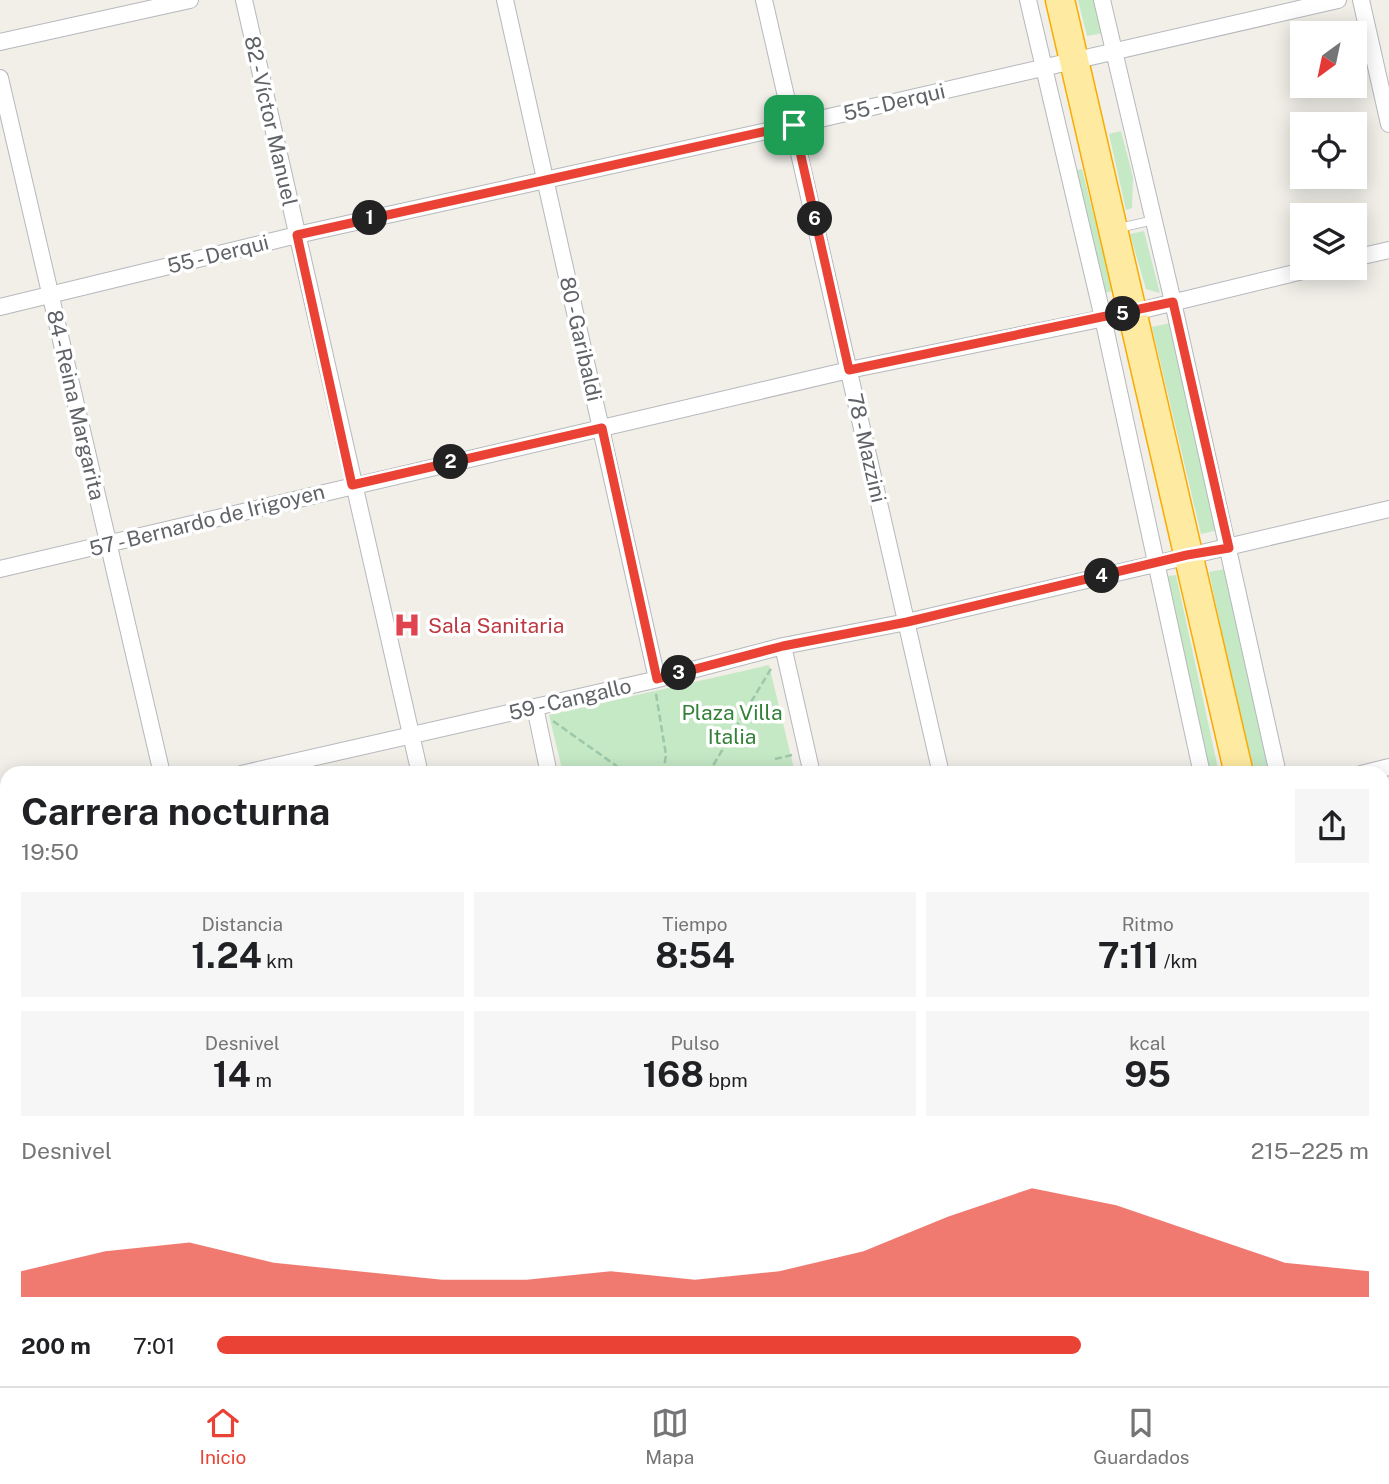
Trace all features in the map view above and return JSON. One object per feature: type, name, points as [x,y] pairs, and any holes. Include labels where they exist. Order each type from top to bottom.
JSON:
[{"type":"highway","points":[[1060,0],[1237,766]]},
{"type":"street","points":[[0,42],[190,0]]},
{"type":"street","name":"82 - Víctor Manuel","points":[[244,0],[352,485],[418,766]]},
{"type":"street","name":"80 - Garibaldi","points":[[505,0],[656,679]]},
{"type":"street","name":"78 - Mazzini","points":[[764,0],[939,766]]},
{"type":"street","points":[[1028,0],[1103,318],[1200,766]]},
{"type":"street","points":[[1102,0],[1229,548],[1276,766]]},
{"type":"street","name":"55 - Derqui","points":[[0,307],[297,235],[794,125],[1338,0]]},
{"type":"street","points":[[1361,0],[1389,124]]},
{"type":"street","name":"84 - Reina Margarita","points":[[0,78],[160,766]]},
{"type":"street","points":[[1367,255],[1389,250]]},
{"type":"street","name":"57 - Bernardo de Irigoyen","points":[[0,569],[849,370],[1133,312],[1290,274]]},
{"type":"street","name":"59 - Cangallo","points":[[275,766],[412,733],[536,708],[783,646],[907,622],[1389,509]]},
{"type":"street","points":[[783,646],[810,766]]},
{"type":"street","points":[[536,708],[547,766]]},
{"type":"lane","points":[[1114,229],[1154,219]]},
{"type":"path","points":[[713,766],[783,646]]},
{"type":"path","points":[[656,679],[666,755],[664,766]]},
{"type":"path","points":[[536,708],[617,766]]},
{"type":"path","points":[[775,759],[807,751]]},
{"type":"green space","points":[[1078,0],[1095,0],[1103,33],[1087,36]]},
{"type":"green space","points":[[1121,131],[1133,177],[1132,208],[1126,210],[1109,134]]},
{"type":"green space","points":[[1082,169],[1113,291],[1104,293],[1073,171]]},
{"type":"green space","points":[[1144,231],[1160,293],[1146,289],[1130,234]]},
{"type":"green space","points":[[1170,323],[1218,530],[1201,534],[1152,327]]},
{"type":"green space","points":[[1225,569],[1267,766],[1251,766],[1209,572]]},
{"type":"green space","points":[[1176,575],[1217,766],[1209,766],[1168,576]]},
{"type":"green space","name":"Plaza Villa Italia","points":[[769,665],[793,766],[561,766],[549,715]]},
{"type":"place","name":"Sala Sanitaria","points":[[407,625]]},
{"type":"route","points":[[794,125],[849,370],[1173,302],[1229,548],[1187,555],[907,622],[783,646],[657,679],[602,428],[352,485],[297,235],[794,125]]}]
